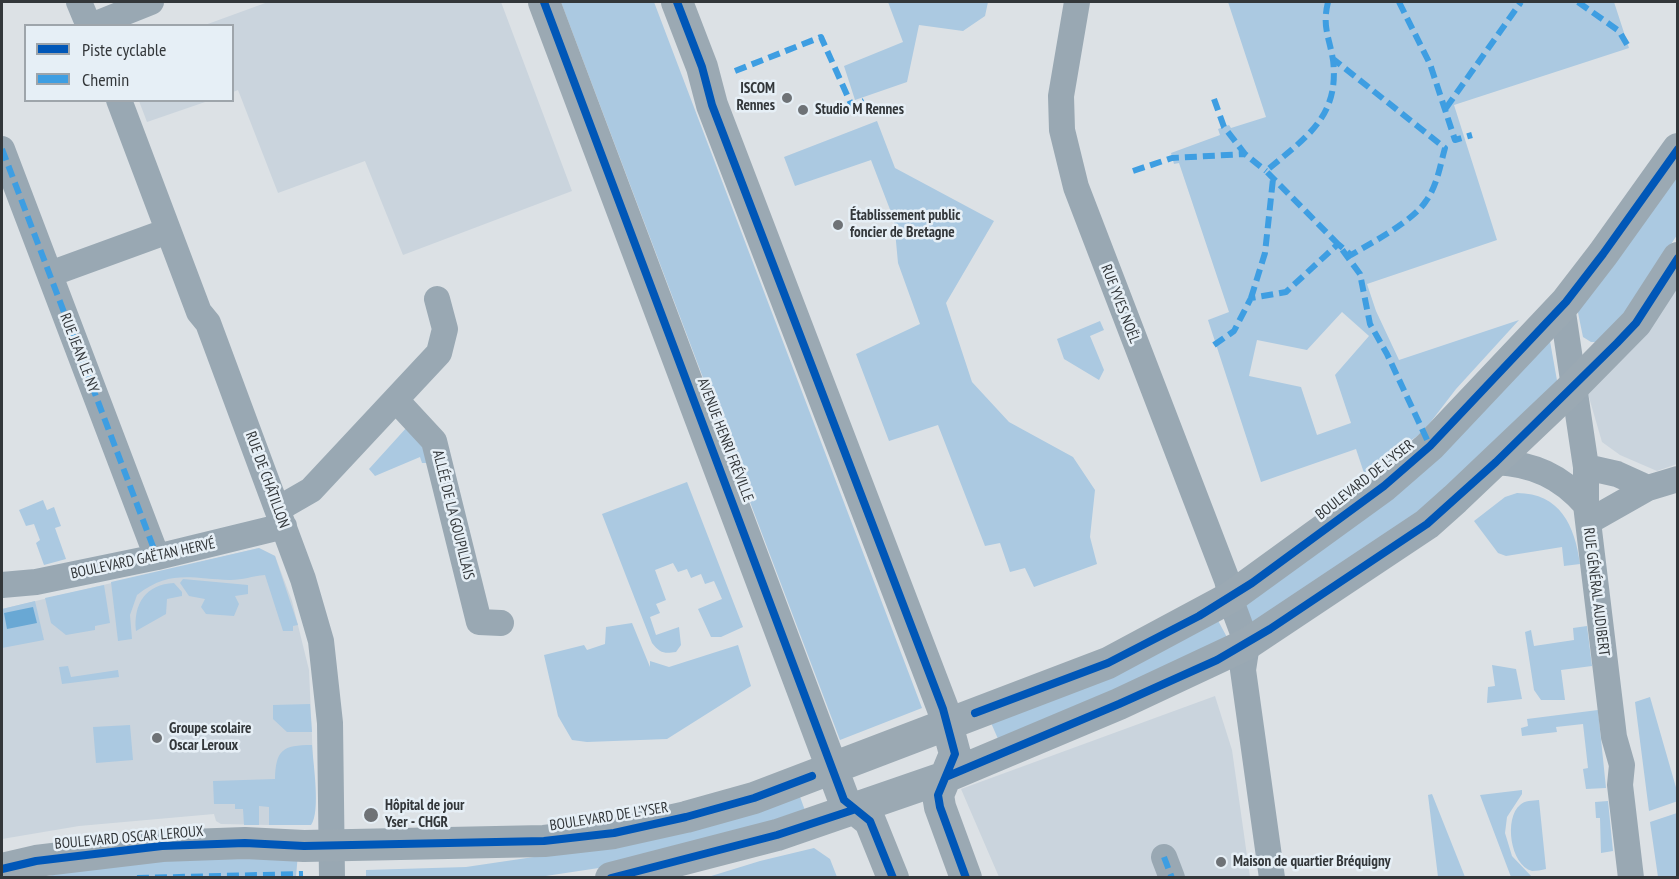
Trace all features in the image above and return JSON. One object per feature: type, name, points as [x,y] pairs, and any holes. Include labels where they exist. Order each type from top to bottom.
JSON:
[{"type":"main road","name":"AVENUE HENRI FRÉVILLE","points":[[544,2],[844,800],[853,810],[870,821],[893,878]]},
{"type":"main road","points":[[677,2],[702,67],[716,116],[948,724],[955,754],[948,776],[938,795],[940,807],[966,878]]},
{"type":"main road","name":"BOULEVARD DE L'YSER","points":[[331,845],[544,841],[614,833],[686,817],[754,798],[1108,663],[1231,597],[1384,486],[1430,446],[1562,306],[1603,254],[1677,149]]},
{"type":"main road","points":[[611,878],[777,835],[948,776],[1119,704],[1247,644],[1427,524],[1496,462],[1636,323],[1677,258]]},
{"type":"main road","name":"BOULEVARD OSCAR LEROUX","points":[[2,869],[36,861],[162,846],[331,845]]},
{"type":"street","points":[[79,2],[89,24]]},
{"type":"street","points":[[95,24],[151,2]]},
{"type":"street","name":"RUE YVES NOËL","points":[[1077,2],[1061,96],[1062,130],[1076,187],[1190,481],[1247,644]]},
{"type":"street","name":"RUE DE CHÂTILLON","points":[[120,102],[199,312],[208,323],[307,588],[322,649],[330,723],[332,878]]},
{"type":"street","name":"RUE JEAN LE NY","points":[[2,149],[157,556]]},
{"type":"street","points":[[50,274],[168,231]]},
{"type":"street","points":[[281,517],[311,489],[439,353],[445,329],[437,299]]},
{"type":"street","name":"RUE GÉNÉRAL AUDIBERT","points":[[1562,306],[1586,467],[1587,514],[1614,737],[1622,765],[1620,785],[1631,878]]},
{"type":"street","name":"ALLÉE DE LA GOUPILLAIS","points":[[396,400],[434,441],[479,622],[501,623]]},
{"type":"street","points":[[1496,462],[1545,471],[1563,482],[1587,514],[1648,488],[1677,479]]},
{"type":"street","points":[[1586,467],[1617,474],[1648,488]]},
{"type":"street","name":"BOULEVARD GAËTAN HERVÉ","points":[[2,585],[36,582],[157,556],[281,517]]},
{"type":"street","points":[[1247,644],[1243,670],[1272,878]]},
{"type":"shaded area","points":[[268,2],[501,2],[572,191],[403,255],[365,161],[278,193],[238,90],[234,92],[234,24],[208,24]]},
{"type":"shaded area","points":[[561,2],[654,2],[922,708],[840,740]]},
{"type":"shaded area","points":[[888,2],[988,2],[985,16],[963,31],[919,25],[907,82],[855,100],[844,66],[903,42]]},
{"type":"shaded area","points":[[1228,2],[1614,2],[1629,48],[1454,105],[1497,240],[1367,284],[1376,311],[1399,360],[1519,320],[1456,389],[1423,432],[1364,473],[1356,449],[1261,482],[1208,320],[1229,312],[1179,163],[1174,164],[1171,153],[1220,135],[1218,129],[1229,125],[1231,128],[1266,117]],"holes":[[[1342,312],[1369,336],[1335,375],[1351,423],[1317,435],[1301,387],[1249,376],[1257,340],[1307,350]]]},
{"type":"shaded area","points":[[139,102],[205,102],[147,122]]},
{"type":"shaded area","points":[[877,121],[895,168],[994,221],[946,303],[972,382],[1009,422],[1073,457],[1095,490],[1090,537],[1097,564],[1034,587],[1025,568],[1010,572],[1000,543],[985,546],[938,425],[889,441],[856,354],[920,324],[898,263],[894,220],[871,160],[795,186],[784,157]]},
{"type":"shaded area","points":[[1677,160],[1677,235],[1626,315],[1602,342],[1591,342],[1583,337],[1576,303]]},
{"type":"shaded area","points":[[1677,285],[1677,464],[1657,471],[1620,455],[1602,442],[1586,387]]},
{"type":"shaded area","points":[[1100,321],[1104,330],[1090,336],[1104,370],[1099,380],[1064,359],[1057,339]]},
{"type":"shaded area","points":[[1548,330],[1558,386],[1420,514],[1253,623],[1241,599]]},
{"type":"shaded area","points":[[408,426],[428,452],[426,463],[422,463],[420,457],[375,476],[369,469]]},
{"type":"shaded area","points":[[687,482],[743,627],[721,637],[711,637],[698,609],[722,599],[714,581],[705,584],[701,574],[691,578],[687,569],[678,572],[673,563],[655,570],[666,600],[656,604],[660,613],[650,617],[656,635],[679,627],[681,645],[676,652],[665,653],[652,643],[602,514]]},
{"type":"shaded area","points":[[1517,493],[1532,494],[1544,499],[1555,505],[1563,514],[1574,537],[1580,564],[1564,566],[1562,547],[1506,556],[1498,553],[1474,521],[1505,497]]},
{"type":"shaded area","points":[[43,500],[47,510],[54,507],[61,526],[55,528],[66,559],[44,565],[36,543],[40,540],[34,524],[26,526],[19,510]]},
{"type":"shaded area","name":"Groupe scolaire Oscar Leroux","points":[[259,548],[275,556],[292,601],[309,670],[315,806],[269,807],[269,825],[221,824],[216,821],[214,814],[79,826],[2,839],[2,609]]},
{"type":"shaded area","points":[[259,548],[275,556],[298,625],[293,626],[293,631],[283,631],[265,575],[230,580],[182,577],[160,582],[137,595],[130,615],[132,639],[118,641],[111,582]]},
{"type":"shaded area","points":[[183,579],[248,585],[248,594],[235,596],[239,604],[234,616],[206,614],[201,607],[205,599],[189,596],[180,583]]},
{"type":"shaded area","points":[[174,583],[182,592],[182,596],[167,599],[166,614],[136,631],[137,612],[143,597],[156,587]]},
{"type":"shaded area","points":[[104,585],[110,623],[95,626],[95,630],[66,635],[51,623],[45,598]]},
{"type":"shaded area","points":[[35,601],[44,640],[2,648],[2,609]]},
{"type":"shaded area","points":[[1215,615],[1229,641],[1002,748],[988,716]]},
{"type":"shaded area","points":[[632,623],[650,667],[650,661],[669,667],[738,645],[751,686],[667,739],[587,742],[572,740],[558,716],[544,655],[584,645],[587,650],[605,644],[606,627]]},
{"type":"shaded area","points":[[1587,626],[1592,666],[1561,670],[1565,700],[1541,700],[1534,690],[1525,632],[1531,630],[1534,646],[1574,640],[1573,628]]},
{"type":"shaded area","points":[[1492,665],[1516,669],[1522,699],[1487,703],[1488,687],[1495,686]]},
{"type":"shaded area","points":[[68,666],[71,677],[118,670],[119,677],[62,684],[59,667]]},
{"type":"shaded area","points":[[1215,696],[1232,750],[1250,877],[999,877],[961,789]]},
{"type":"shaded area","points":[[1650,697],[1678,801],[1649,811],[1635,702]]},
{"type":"shaded area","points":[[310,704],[312,732],[287,732],[273,719],[273,705]]},
{"type":"shaded area","points":[[1598,710],[1606,788],[1586,789],[1583,769],[1588,768],[1583,724],[1556,727],[1557,732],[1522,736],[1521,728],[1528,726],[1527,719]]},
{"type":"shaded area","points":[[130,725],[133,760],[96,763],[93,727]]},
{"type":"shaded area","points":[[312,745],[316,810],[311,825],[269,825],[269,807],[259,806],[259,825],[244,825],[243,809],[235,809],[235,804],[214,804],[213,781],[275,779],[277,761],[283,751],[294,746]]},
{"type":"shaded area","points":[[1522,790],[1522,794],[1507,817],[1505,833],[1512,856],[1532,877],[1511,877],[1480,795]]},
{"type":"shaded area","points":[[799,794],[807,816],[632,863],[539,877],[366,878],[366,870],[466,867],[608,846]]},
{"type":"shaded area","points":[[1432,794],[1465,877],[1438,877],[1428,795]]},
{"type":"shaded area","points":[[1539,800],[1546,869],[1532,871],[1525,867],[1514,851],[1511,830],[1515,811],[1520,805],[1526,801]]},
{"type":"shaded area","points":[[1608,801],[1613,851],[1601,853],[1600,818],[1596,818],[1595,802]]},
{"type":"shaded area","points":[[1677,813],[1677,877],[1658,877],[1650,822]]},
{"type":"shaded area","points":[[814,848],[830,859],[837,877],[708,877],[760,861]]},
{"type":"shaded area","points":[[298,853],[296,877],[40,878],[90,866]]},
{"type":"water","points":[[33,607],[37,623],[7,629],[4,613]]},
{"type":"marked path","points":[[1328,2],[1326,25],[1333,60],[1334,80],[1331,97],[1317,124],[1294,148],[1266,171],[1338,244],[1360,274],[1370,324],[1387,354],[1430,446]]},
{"type":"marked path","points":[[1399,2],[1430,64],[1455,140],[1472,135]]},
{"type":"marked path","points":[[1446,108],[1521,2]]},
{"type":"marked path","points":[[1578,2],[1619,31],[1629,48]]},
{"type":"marked path","points":[[735,71],[821,37],[852,106],[864,101]]},
{"type":"marked path","points":[[1214,345],[1234,331],[1251,298],[1286,292],[1338,244],[1351,255],[1412,216],[1420,209],[1433,189],[1445,148],[1332,58]]},
{"type":"marked path","points":[[1214,99],[1224,127],[1245,154],[1266,171]]},
{"type":"marked path","points":[[2,149],[157,557]]},
{"type":"marked path","points":[[1133,171],[1172,158],[1245,154]]},
{"type":"marked path","points":[[1251,298],[1265,253],[1273,179]]},
{"type":"marked path","points":[[1164,857],[1172,878]]},
{"type":"marked path","points":[[137,878],[303,874]]},
{"type":"cycle path","points":[[544,2],[844,800],[870,821],[893,878]]},
{"type":"cycle path","points":[[677,2],[702,67],[712,105],[943,709],[955,754],[938,795],[940,807],[966,878]]},
{"type":"cycle path","points":[[975,713],[1108,663],[1199,616],[1252,583],[1384,486],[1430,446],[1566,302],[1678,149]]},
{"type":"cycle path","points":[[948,776],[1217,660],[1270,629],[1427,524],[1496,462],[1636,323],[1678,258]]},
{"type":"cycle path","points":[[2,869],[36,861],[162,846],[245,843],[304,846],[544,841],[614,833],[686,817],[754,798],[812,776]]},
{"type":"cycle path","points":[[611,878],[777,835],[853,810]]},
{"type":"place","name":"ISCOM Rennes","points":[[787,98]]},
{"type":"place","name":"Studio M Rennes","points":[[803,110]]},
{"type":"place","name":"Établissement public foncier de Bretagne","points":[[838,225]]},
{"type":"place","name":"Groupe scolaire Oscar Leroux","points":[[157,738]]},
{"type":"place","name":"Hôpital de jour Yser - CHGR","points":[[371,815]]},
{"type":"place","name":"Maison de quartier Bréquigny","points":[[1221,862]]}]
